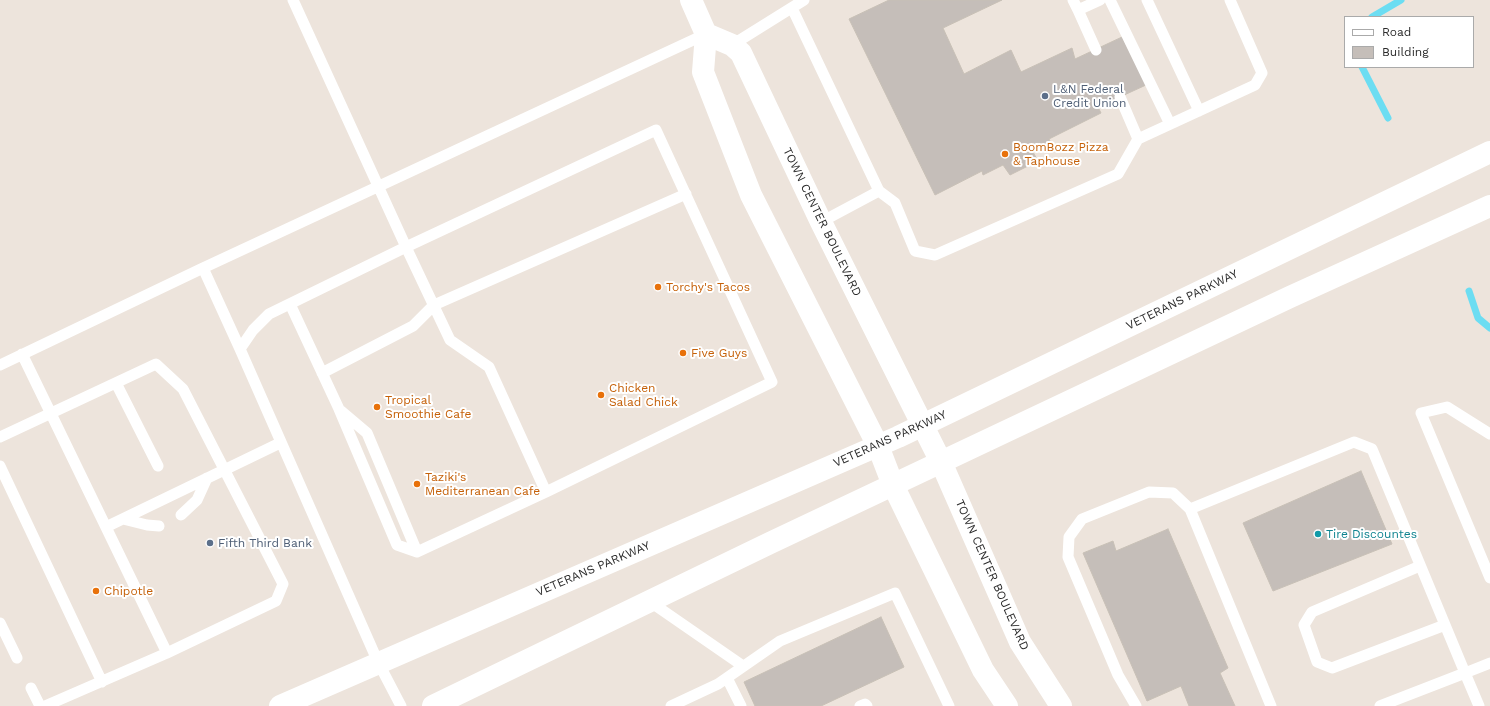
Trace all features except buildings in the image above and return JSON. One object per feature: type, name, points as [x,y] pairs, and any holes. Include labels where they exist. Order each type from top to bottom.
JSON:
[{"type":"main road","points":[[691,0],[706,34],[703,72],[751,195],[878,446],[893,485],[983,670],[1007,706]]},
{"type":"main road","points":[[706,34],[732,44]]},
{"type":"main road","name":"TOWN CENTER BOULEVARD","points":[[732,44],[741,53],[821,222],[941,462],[1020,642],[1061,706]]},
{"type":"main road","name":"VETERANS PARKWAY","points":[[280,706],[378,662],[878,446],[1490,152]]},
{"type":"main road","points":[[432,706],[1290,296],[1490,206]]},
{"type":"lane","points":[[293,0],[450,340],[489,367],[546,492]]},
{"type":"lane","points":[[732,44],[804,0]]},
{"type":"lane","points":[[1096,50],[1075,5],[1100,0]]},
{"type":"lane","points":[[1110,0],[1170,124]]},
{"type":"lane","points":[[1147,0],[1199,111]]},
{"type":"lane","points":[[792,8],[879,191],[895,203],[915,251],[935,255],[1118,174],[1138,139],[1255,85],[1262,72],[1230,0]]},
{"type":"lane","points":[[0,365],[203,268],[706,34]]},
{"type":"lane","points":[[1120,97],[1138,139]]},
{"type":"lane","points":[[240,349],[253,330],[269,314],[406,247],[656,130],[772,382],[546,492],[417,552],[396,545],[339,409],[290,304]]},
{"type":"lane","points":[[821,222],[879,191]]},
{"type":"lane","points":[[322,373],[413,326],[434,305],[686,194]]},
{"type":"lane","points":[[203,268],[378,662],[401,706]]},
{"type":"lane","points":[[22,354],[167,653]]},
{"type":"lane","points":[[0,437],[156,364],[183,388],[223,470],[283,584],[276,601],[167,653],[45,706]]},
{"type":"lane","points":[[116,383],[158,466]]},
{"type":"lane","points":[[1490,434],[1447,407],[1421,413],[1490,578]]},
{"type":"lane","points":[[339,409],[367,433],[417,552]]},
{"type":"lane","points":[[1190,509],[1354,442],[1372,449],[1479,706]]},
{"type":"lane","points":[[106,527],[280,443]]},
{"type":"lane","points":[[0,466],[102,682]]},
{"type":"lane","points":[[181,515],[197,500],[207,478]]},
{"type":"lane","points":[[1136,706],[1118,675],[1068,557],[1069,537],[1082,519],[1149,492],[1173,493],[1190,509],[1270,706]]},
{"type":"lane","points":[[123,519],[147,525],[159,526]]},
{"type":"lane","points":[[1420,566],[1312,612],[1304,625],[1317,662],[1332,668],[1445,625]]},
{"type":"lane","points":[[671,706],[693,701],[780,641],[895,593],[949,706]]},
{"type":"lane","points":[[649,601],[743,666]]},
{"type":"lane","points":[[0,623],[17,658]]},
{"type":"lane","points":[[1380,706],[1490,664]]},
{"type":"lane","points":[[727,678],[741,706]]},
{"type":"lane","points":[[31,688],[40,706]]},
{"type":"lane","points":[[860,706],[865,704],[868,706]]},
{"type":"waterway","points":[[1374,16],[1401,0]]},
{"type":"waterway","points":[[1363,68],[1388,118]]},
{"type":"waterway","points":[[1469,291],[1478,318],[1490,328]]},
{"type":"place","name":"L&N Federal Credit Union","points":[[1045,96]]},
{"type":"place","name":"BoomBozz Pizza & Taphouse","points":[[1005,154]]},
{"type":"place","name":"Torchy's Tacos","points":[[658,287]]},
{"type":"place","name":"Five Guys","points":[[683,353]]},
{"type":"place","name":"Chicken Salad Chick","points":[[601,395]]},
{"type":"place","name":"Tropical Smoothie Cafe","points":[[377,407]]},
{"type":"place","name":"Taziki's Mediterranean Cafe","points":[[417,484]]},
{"type":"place","name":"Tire Discountes","points":[[1318,534]]},
{"type":"place","name":"Fifth Third Bank","points":[[210,543]]},
{"type":"place","name":"Chipotle","points":[[96,591]]}]
